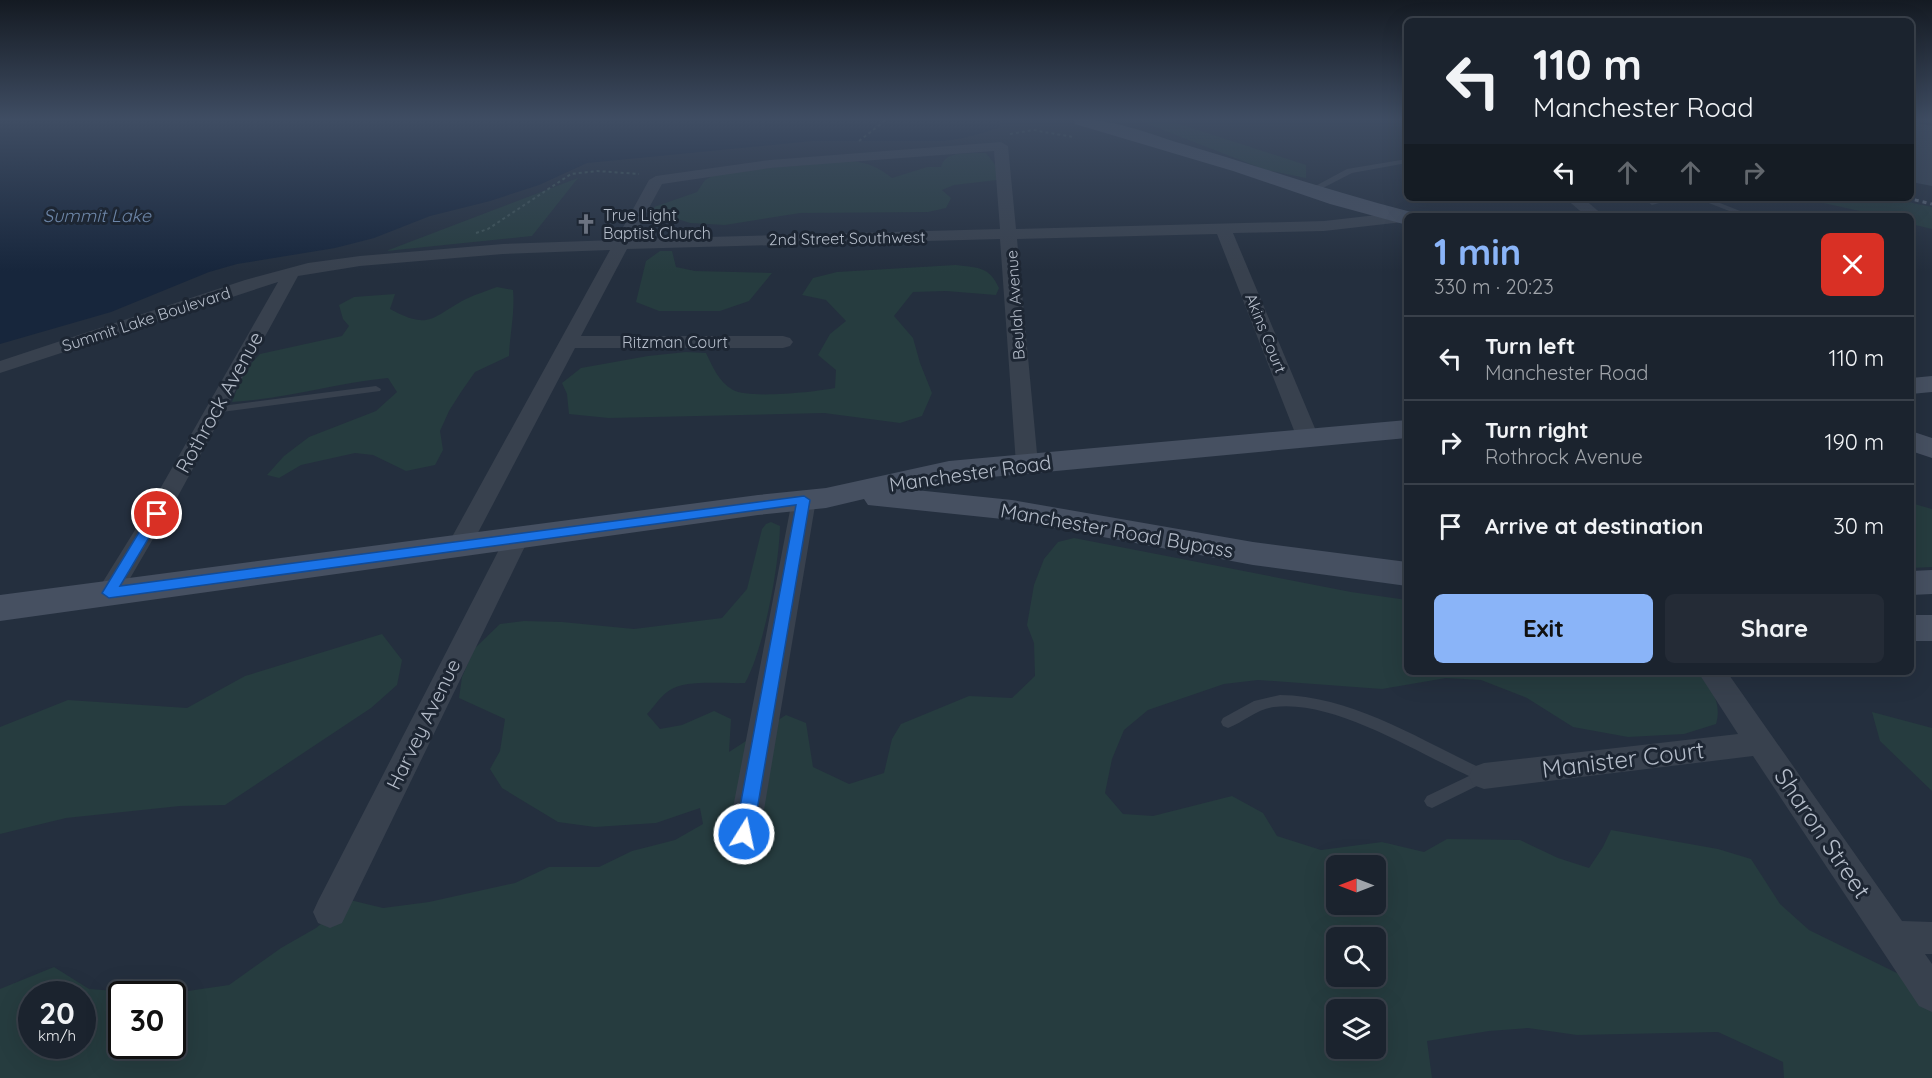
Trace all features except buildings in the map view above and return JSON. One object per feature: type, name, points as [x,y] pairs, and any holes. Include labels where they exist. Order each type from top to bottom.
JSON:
[{"type":"main road","points":[[1248,170],[1404,222]]},
{"type":"main road","points":[[1337,200],[1373,221],[1404,223]]},
{"type":"main road","points":[[1914,386],[1932,384]]},
{"type":"main road","points":[[1914,419],[1932,427]]},
{"type":"main road","name":"Manchester Road","points":[[0,609],[815,499],[930,474],[1404,429]]},
{"type":"main road","points":[[1914,441],[1932,449]]},
{"type":"main road","name":"Manchester Road Bypass","points":[[815,499],[908,498],[969,504],[1068,519],[1231,551],[1404,574]]},
{"type":"main road","points":[[1231,551],[1296,572],[1404,591]]},
{"type":"main road","points":[[1914,583],[1932,582]]},
{"type":"main road","points":[[1914,628],[1932,628]]},
{"type":"street","name":"Beulah Avenue","points":[[621,244],[656,180],[725,170]]},
{"type":"street","name":"Beulah Avenue","points":[[1003,170],[1027,464]]},
{"type":"street","points":[[1577,201],[1592,213]]},
{"type":"street","name":"2nd Street Southwest","points":[[292,272],[308,268],[415,256],[503,249],[1324,226],[1373,221]]},
{"type":"street","name":"Akins Court","points":[[1223,229],[1308,438]]},
{"type":"street","points":[[459,546],[621,244]]},
{"type":"street","name":"Summit Lake Boulevard","points":[[0,367],[292,272]]},
{"type":"street","name":"Rothrock Avenue","points":[[109,593],[126,567],[292,272]]},
{"type":"street","name":"Ritzman Court","points":[[568,342],[783,342]]},
{"type":"street","points":[[744,834],[815,499]]},
{"type":"street","name":"Harvey Avenue","points":[[330,912],[517,538]]},
{"type":"street","name":"Sharon Street","points":[[1714,675],[1932,994]]},
{"type":"street","name":"Manister Court","points":[[1485,776],[1762,743]]},
{"type":"street","points":[[1893,937],[1932,938]]},
{"type":"lane","points":[[1312,190],[1354,170]]},
{"type":"lane","points":[[1708,201],[1741,213]]},
{"type":"lane","points":[[214,410],[376,389]]},
{"type":"lane","points":[[1228,722],[1269,702],[1299,702],[1327,707],[1370,720],[1449,761],[1485,776]]},
{"type":"lane","points":[[1431,801],[1485,776]]},
{"type":"path","points":[[510,213],[571,174],[601,171],[636,175]]},
{"type":"green space","points":[[743,170],[881,170],[892,178],[916,170],[996,170],[997,180],[954,185],[942,190],[951,198],[946,208],[928,212],[800,213],[725,225],[690,223],[656,212],[654,207],[697,192],[705,180],[714,175]]},
{"type":"green space","points":[[1268,170],[1306,170],[1306,178]]},
{"type":"green space","points":[[578,178],[532,236],[386,251]]},
{"type":"green space","points":[[1814,201],[1903,201],[1932,207],[1932,229],[1914,225],[1914,213],[1868,213]]},
{"type":"green space","points":[[660,251],[672,251],[676,267],[695,271],[772,273],[749,301],[720,311],[659,311],[636,302],[646,261]]},
{"type":"green space","points":[[956,265],[982,269],[987,272],[999,288],[996,295],[946,291],[913,292],[894,316],[913,338],[932,393],[922,416],[900,423],[824,413],[609,418],[569,414],[567,394],[562,383],[581,368],[686,352],[706,353],[723,382],[741,393],[783,394],[835,388],[836,370],[818,355],[830,334],[846,321],[826,300],[802,295],[813,278],[837,272]]},
{"type":"green space","points":[[497,287],[513,290],[509,356],[475,372],[461,392],[440,431],[443,450],[435,465],[406,471],[373,455],[355,453],[301,465],[279,478],[267,475],[284,456],[309,437],[376,411],[397,392],[388,378],[271,398],[232,402],[244,371],[260,354],[342,336],[349,326],[343,319],[339,305],[354,297],[395,294],[390,309],[404,316],[423,320],[437,316],[466,299]]},
{"type":"green space","points":[[1914,504],[1932,509],[1932,567],[1914,568]]},
{"type":"green space","points":[[771,522],[780,526],[777,563],[764,629],[745,683],[686,684],[670,690],[647,714],[660,729],[682,725],[714,711],[731,719],[729,752],[786,715],[806,723],[813,767],[849,784],[884,773],[892,739],[901,724],[969,696],[1012,698],[1035,676],[1034,643],[1027,625],[1034,585],[1044,559],[1058,542],[1074,538],[1351,592],[1404,600],[1404,675],[1701,675],[1715,696],[1718,710],[1716,724],[1684,734],[1628,737],[1573,727],[1527,698],[1481,680],[1446,678],[1382,689],[1258,680],[1224,684],[1148,710],[1124,730],[1112,759],[1105,793],[1123,814],[1153,816],[1232,796],[1263,813],[1277,836],[1321,850],[1382,842],[1424,852],[1447,839],[1520,840],[1558,858],[1589,868],[1611,830],[1718,849],[1751,859],[1780,904],[1809,930],[1903,976],[1932,1012],[1932,1078],[1784,1078],[1783,1062],[1718,1032],[1577,1035],[1528,1028],[1489,1031],[1427,1041],[1432,1078],[0,1078],[0,989],[18,982],[18,1059],[96,1059],[96,990],[108,990],[108,1059],[186,1059],[186,991],[229,985],[281,948],[316,928],[350,900],[383,908],[429,902],[515,883],[549,867],[599,867],[632,851],[675,840],[703,824],[700,808],[656,823],[595,827],[558,822],[502,788],[490,769],[500,751],[505,719],[459,698],[462,677],[474,649],[500,624],[524,621],[562,622],[634,629],[722,618],[747,589],[762,529]]},
{"type":"green space","points":[[382,634],[402,660],[397,685],[371,708],[225,805],[180,806],[66,818],[0,834],[0,727],[68,700],[187,708],[245,676]]},
{"type":"green space","points":[[1872,712],[1932,728],[1932,791],[1880,741]]},
{"type":"green space","points":[[54,967],[76,981],[20,981]]},
{"type":"water","name":"Summit Lake","points":[[0,170],[571,170],[539,185],[490,201],[430,216],[374,238],[335,248],[237,264],[209,272],[111,312],[0,344]]},
{"type":"railway","points":[[1914,200],[1932,204]]},
{"type":"place","name":"True Light Baptist Church","points":[[586,224]]},
{"type":"route","points":[[157,514],[109,593],[804,500],[744,834]]}]
